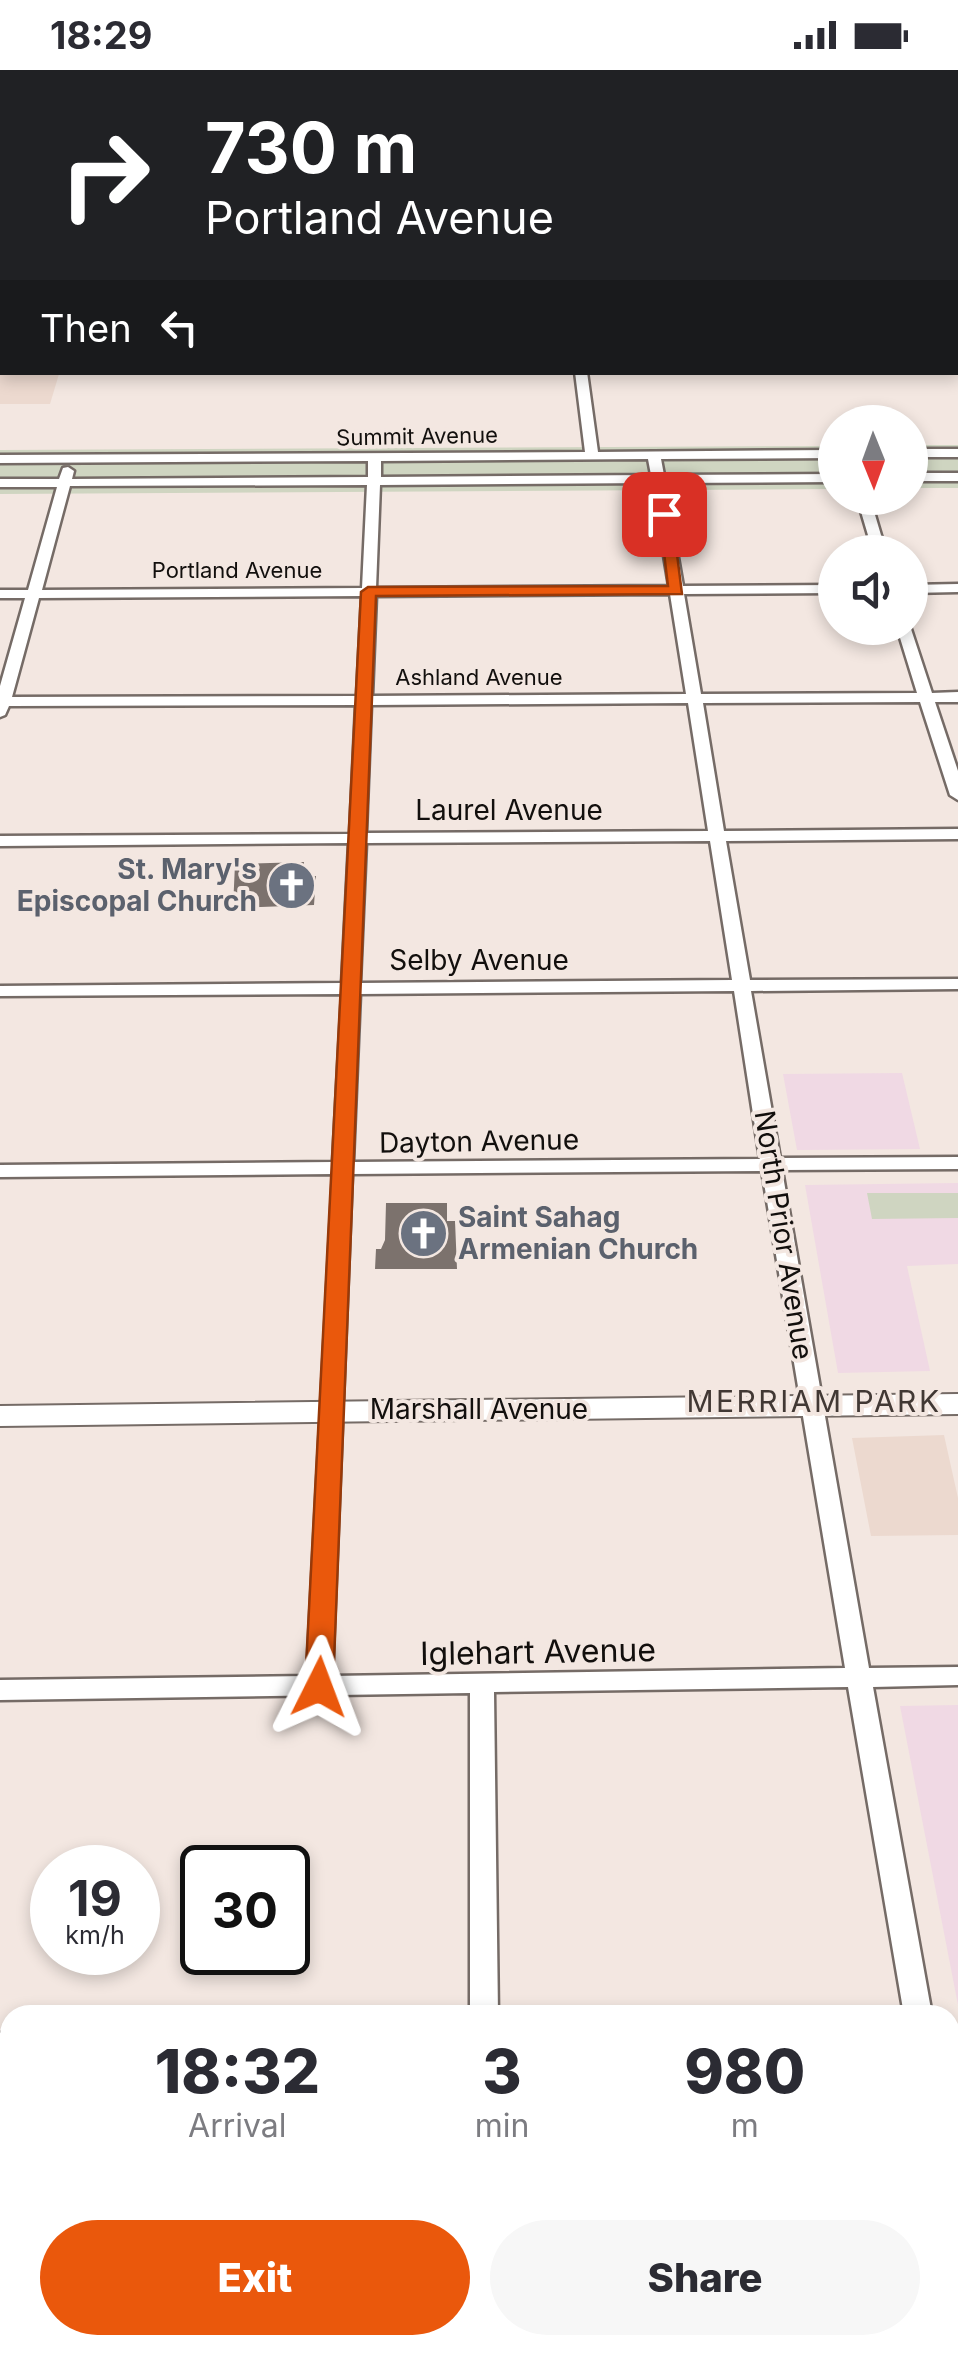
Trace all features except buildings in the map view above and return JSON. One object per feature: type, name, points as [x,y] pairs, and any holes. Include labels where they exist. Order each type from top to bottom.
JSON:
[{"type":"main road","name":"Marshall Avenue","points":[[0,1416],[958,1404]]},
{"type":"street","points":[[581,375],[592,454]]},
{"type":"street","points":[[928,454],[958,453]]},
{"type":"street","name":"North Prior Avenue","points":[[654,454],[811,1406],[916,2005]]},
{"type":"street","name":"Summit Avenue","points":[[0,459],[818,454]]},
{"type":"street","points":[[319,1687],[375,456]]},
{"type":"street","points":[[1,706],[72,459]]},
{"type":"street","points":[[928,477],[958,477]]},
{"type":"street","name":"Summit Avenue","points":[[0,483],[818,478]]},
{"type":"street","points":[[928,588],[958,588]]},
{"type":"street","name":"Portland Avenue","points":[[0,594],[818,589]]},
{"type":"street","points":[[909,645],[958,795]]},
{"type":"street","name":"Ashland Avenue","points":[[1,706],[958,697]]},
{"type":"street","name":"Laurel Avenue","points":[[0,841],[958,834]]},
{"type":"street","name":"Selby Avenue","points":[[0,991],[958,984]]},
{"type":"street","name":"Dayton Avenue","points":[[0,1171],[958,1164]]},
{"type":"street","name":"Iglehart Avenue","points":[[0,1690],[482,1686],[958,1676]]},
{"type":"street","points":[[482,1686],[484,2005]]},
{"type":"shaded area","points":[[0,375],[59,375],[50,404],[0,404]]},
{"type":"shaded area","points":[[902,1073],[920,1149],[797,1150],[783,1074]]},
{"type":"shaded area","points":[[958,1183],[958,1264],[907,1266],[930,1371],[838,1373],[805,1185]]},
{"type":"shaded area","points":[[944,1435],[958,1498],[958,1535],[871,1536],[852,1438]]},
{"type":"shaded area","points":[[958,1705],[958,2005],[900,1706]]},
{"type":"green space","points":[[928,445],[958,445],[958,488],[928,488]]},
{"type":"green space","points":[[818,446],[818,489],[0,494],[0,450]]},
{"type":"green space","points":[[867,1193],[958,1193],[958,1218],[872,1219]]},
{"type":"place","name":"St. Mary's Episcopal Church","points":[[292,885]]},
{"type":"place","name":"Saint Sahag Armenian Church","points":[[423,1233]]},
{"type":"district","name":"MERRIAM PARK","points":[[814,1402]]},
{"type":"route","points":[[319,1687],[368,592],[677,590],[664,514]]}]
